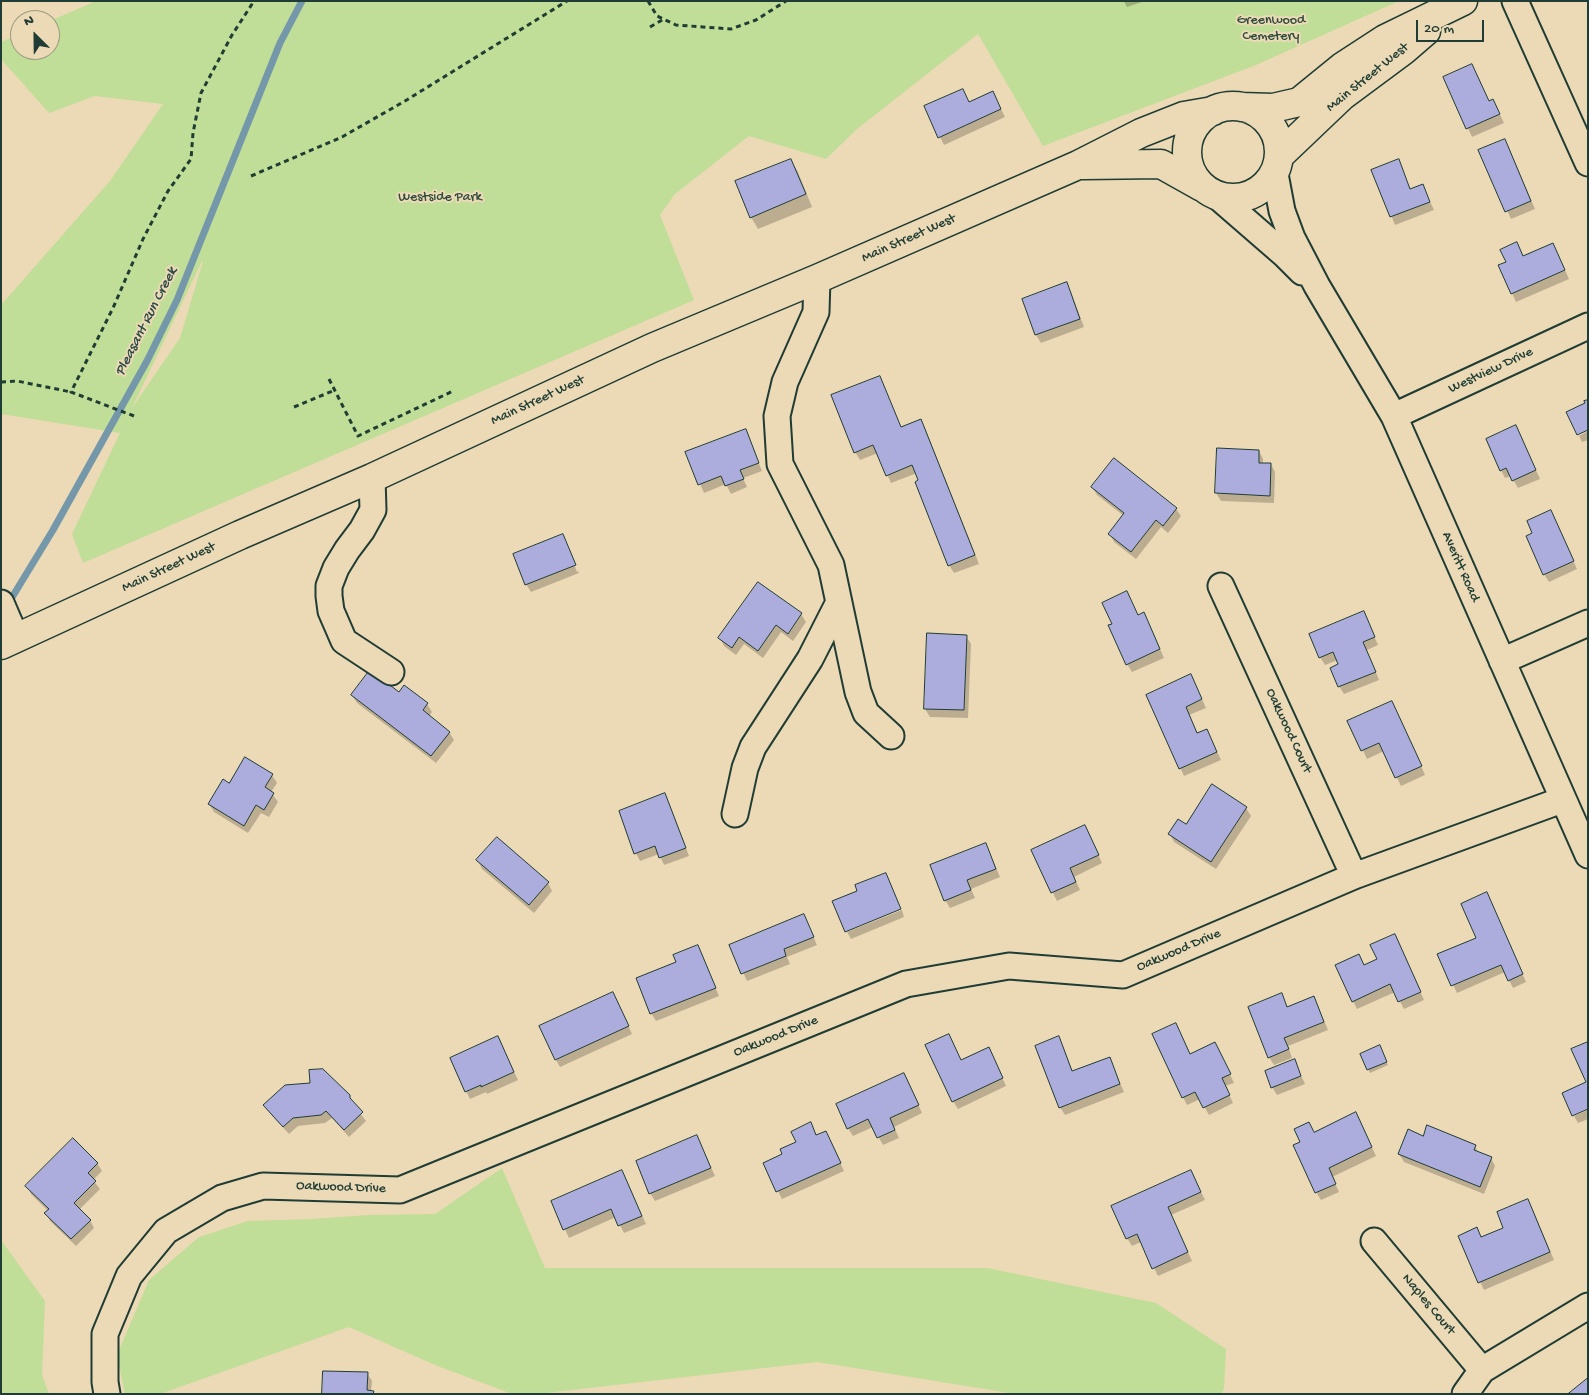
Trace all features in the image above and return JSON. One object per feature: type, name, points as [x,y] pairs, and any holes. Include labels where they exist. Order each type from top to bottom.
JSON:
[{"type":"main road","name":"Main Street West","points":[[9,642],[240,535],[372,478],[652,348],[817,279],[1078,165],[1141,133],[1184,116],[1221,109],[1273,108],[1299,102],[1342,67],[1385,39],[1461,2]]},
{"type":"main road","name":"Main Street West","points":[[1078,165],[1161,164],[1209,191],[1230,198],[1246,197],[1260,190],[1277,165],[1342,96],[1404,50],[1461,2]]},
{"type":"main road","points":[[1209,191],[1193,175],[1188,161],[1188,145],[1193,131],[1202,119],[1221,109],[1244,108],[1252,110],[1270,124],[1277,137],[1277,165]]},
{"type":"street","points":[[1515,1],[1588,163]]},
{"type":"street","name":"Averitt Road","points":[[1277,165],[1282,211],[1292,238],[1317,286],[1394,416],[1562,800],[1588,855]]},
{"type":"street","name":"Averitt Road","points":[[1209,191],[1284,254],[1317,286]]},
{"type":"street","points":[[817,279],[816,312],[785,382],[777,416],[780,464],[831,565],[858,692],[866,713],[891,736]]},
{"type":"street","name":"Westview Drive","points":[[1394,416],[1588,326]]},
{"type":"street","points":[[372,478],[373,510],[336,568],[329,586],[330,611],[344,641],[391,672]]},
{"type":"street","name":"Oakwood Court","points":[[1221,586],[1354,876]]},
{"type":"street","points":[[1,603],[9,642]]},
{"type":"street","points":[[735,814],[745,768],[753,747],[810,659],[838,604]]},
{"type":"street","points":[[1502,661],[1588,623]]},
{"type":"street","name":"Oakwood Drive","points":[[107,1394],[104,1382],[105,1334],[129,1276],[166,1231],[222,1198],[263,1186],[400,1190],[906,984],[1009,966],[1123,976],[1354,876],[1562,800]]},
{"type":"street","name":"Naples Court","points":[[1374,1241],[1482,1370]]},
{"type":"street","points":[[1465,1394],[1482,1370],[1588,1306]]},
{"type":"path","points":[[71,392],[113,308],[143,239],[168,191],[191,159],[193,133],[201,93],[232,35],[254,1]]},
{"type":"path","points":[[251,176],[342,138],[567,1]]},
{"type":"path","points":[[648,1],[657,16],[676,25],[731,28],[756,20],[786,1]]},
{"type":"path","points":[[650,27],[664,19]]},
{"type":"path","points":[[329,379],[358,436],[453,391]]},
{"type":"path","points":[[1,382],[17,381],[71,392],[134,416]]},
{"type":"path","points":[[294,407],[335,390]]},
{"type":"green space","name":"Westside Park","points":[[96,1],[1399,1],[1256,65],[1043,146],[978,34],[857,129],[826,159],[749,136],[675,194],[660,215],[694,300],[83,563],[72,534],[120,433],[1,414],[1,305],[110,181],[163,104],[95,96],[49,113],[1,59],[1,42],[10,38],[10,60],[60,60],[60,17]],"holes":[[[202,261],[203,261],[180,338],[132,408]]]},
{"type":"green space","points":[[502,1168],[545,1268],[987,1268],[1156,1303],[1226,1349],[1224,1389],[1221,1394],[1016,1394],[817,1362],[537,1394],[512,1394],[435,1365],[349,1327],[160,1394],[125,1394],[117,1355],[149,1280],[199,1237],[248,1221],[368,1215],[435,1214]]},
{"type":"green space","points":[[1,1240],[45,1301],[42,1375],[49,1394],[1,1394]]},
{"type":"building","points":[[1472,64],[1489,101],[1493,99],[1500,114],[1466,129],[1443,77]]},
{"type":"building","points":[[963,89],[969,102],[993,91],[1001,109],[938,138],[924,106]]},
{"type":"building","points":[[1505,139],[1531,201],[1505,212],[1478,150]]},
{"type":"building","points":[[791,159],[806,194],[750,218],[735,181]]},
{"type":"building","points":[[1399,159],[1410,189],[1423,184],[1430,202],[1390,217],[1371,170]]},
{"type":"building","points":[[1517,242],[1523,256],[1553,243],[1565,270],[1511,294],[1498,265],[1506,262],[1500,250]]},
{"type":"building","points":[[1067,282],[1080,319],[1035,335],[1022,299]]},
{"type":"building","points":[[880,376],[901,427],[921,419],[975,555],[948,566],[915,482],[918,480],[912,465],[886,476],[873,445],[854,453],[831,395]]},
{"type":"building","points":[[1588,400],[1588,430],[1577,435],[1566,412]]},
{"type":"building","points":[[1516,425],[1536,470],[1512,481],[1506,468],[1500,471],[1486,439]]},
{"type":"building","points":[[746,429],[759,463],[740,470],[744,479],[725,486],[721,476],[698,485],[685,452]]},
{"type":"building","points":[[1217,448],[1259,450],[1259,463],[1271,463],[1270,496],[1215,493]]},
{"type":"building","points":[[1114,458],[1177,508],[1163,526],[1156,520],[1131,552],[1108,534],[1124,513],[1091,487]]},
{"type":"building","points":[[1551,510],[1574,561],[1543,575],[1526,536],[1532,533],[1527,521]]},
{"type":"building","points":[[563,534],[576,565],[525,585],[513,554]]},
{"type":"building","points":[[758,582],[802,613],[788,634],[776,625],[758,651],[739,637],[732,648],[718,638]]},
{"type":"building","points":[[1127,591],[1138,615],[1144,612],[1160,649],[1126,665],[1108,625],[1112,624],[1102,603]]},
{"type":"building","points":[[1364,611],[1375,637],[1363,642],[1376,672],[1338,687],[1330,668],[1338,664],[1333,652],[1319,658],[1309,634]]},
{"type":"building","points":[[927,633],[967,635],[964,710],[924,709]]},
{"type":"building","points":[[370,670],[399,692],[404,685],[428,703],[423,710],[450,732],[431,756],[351,695]]},
{"type":"building","points":[[1191,674],[1202,699],[1186,707],[1197,733],[1207,729],[1217,752],[1179,769],[1146,695]]},
{"type":"building","points":[[1392,701],[1422,766],[1395,778],[1379,743],[1361,751],[1347,721]]},
{"type":"building","points":[[245,757],[273,774],[265,787],[274,793],[264,810],[256,805],[244,826],[208,804],[223,779],[229,783]]},
{"type":"building","points":[[1212,784],[1247,807],[1211,862],[1168,834],[1178,819],[1186,824]]},
{"type":"building","points":[[665,793],[686,848],[659,858],[655,846],[634,854],[619,811]]},
{"type":"building","points":[[1085,825],[1099,855],[1070,868],[1076,882],[1051,893],[1031,850]]},
{"type":"building","points":[[497,837],[549,882],[529,905],[476,860]]},
{"type":"building","points":[[986,843],[996,869],[967,880],[971,890],[944,901],[930,865]]},
{"type":"building","points":[[886,873],[901,909],[845,932],[832,901],[857,891],[855,885]]},
{"type":"building","points":[[1487,892],[1523,974],[1508,981],[1501,965],[1451,986],[1437,954],[1476,938],[1461,904]]},
{"type":"building","points":[[804,914],[814,937],[784,949],[786,956],[741,974],[729,945]]},
{"type":"building","points":[[1395,934],[1421,992],[1398,1002],[1390,984],[1352,1002],[1335,965],[1359,954],[1364,965],[1377,959],[1370,945]]},
{"type":"building","points":[[698,945],[716,988],[650,1014],[636,978],[676,962],[673,955]]},
{"type":"building","points":[[613,992],[629,1026],[555,1060],[539,1026]]},
{"type":"building","points":[[1282,993],[1287,1007],[1314,996],[1324,1022],[1284,1038],[1289,1049],[1268,1058],[1248,1007]]},
{"type":"building","points":[[1176,1023],[1190,1054],[1215,1042],[1231,1074],[1222,1078],[1230,1095],[1203,1108],[1195,1092],[1182,1098],[1152,1034]]},
{"type":"building","points":[[949,1034],[961,1060],[989,1047],[1003,1078],[952,1102],[925,1045]]},
{"type":"building","points":[[498,1036],[514,1072],[465,1092],[450,1058]]},
{"type":"building","points":[[1059,1036],[1072,1071],[1110,1057],[1120,1084],[1059,1108],[1035,1046]]},
{"type":"building","points":[[1588,1042],[1588,1109],[1572,1116],[1562,1093],[1586,1082],[1571,1049]]},
{"type":"building","points":[[1380,1045],[1387,1062],[1367,1070],[1360,1054]]},
{"type":"building","points":[[1295,1059],[1301,1076],[1271,1088],[1265,1071]]},
{"type":"building","points":[[323,1069],[350,1095],[350,1098],[363,1112],[344,1130],[326,1111],[321,1115],[293,1118],[283,1127],[263,1105],[285,1085],[310,1083],[309,1070]]},
{"type":"building","points":[[904,1073],[919,1105],[890,1118],[895,1130],[877,1138],[868,1119],[847,1129],[836,1104]]},
{"type":"building","points":[[1356,1112],[1372,1147],[1329,1168],[1336,1184],[1315,1193],[1293,1145],[1300,1142],[1294,1129],[1309,1122],[1314,1132]]},
{"type":"building","points":[[811,1122],[816,1135],[826,1131],[841,1163],[776,1192],[763,1163],[782,1154],[780,1149],[796,1142],[791,1132]]},
{"type":"building","points":[[1427,1125],[1476,1145],[1474,1150],[1492,1157],[1480,1187],[1398,1154],[1408,1129],[1423,1136]]},
{"type":"building","points":[[697,1135],[711,1168],[649,1194],[636,1161]]},
{"type":"building","points":[[73,1138],[98,1163],[88,1173],[96,1181],[74,1203],[91,1220],[71,1239],[44,1213],[49,1209],[25,1186]]},
{"type":"building","points":[[622,1170],[642,1216],[618,1226],[611,1209],[563,1230],[551,1201]]},
{"type":"building","points":[[1191,1170],[1201,1192],[1168,1207],[1188,1252],[1152,1269],[1137,1234],[1126,1239],[1111,1206]]},
{"type":"building","points":[[1528,1199],[1550,1252],[1478,1283],[1458,1236],[1477,1227],[1481,1237],[1503,1228],[1497,1212]]},
{"type":"building","points":[[323,1371],[368,1372],[367,1390],[374,1391],[373,1394],[322,1394]]},
{"type":"building","points":[[1588,1378],[1588,1394],[1568,1394]]},
{"type":"waterway","name":"Pleasant Run Creek","points":[[8,604],[53,530],[147,361],[177,300],[280,43],[302,1]]},
{"type":"park label","name":"Greenwood Cemetery","points":[[1271,30]]}]
